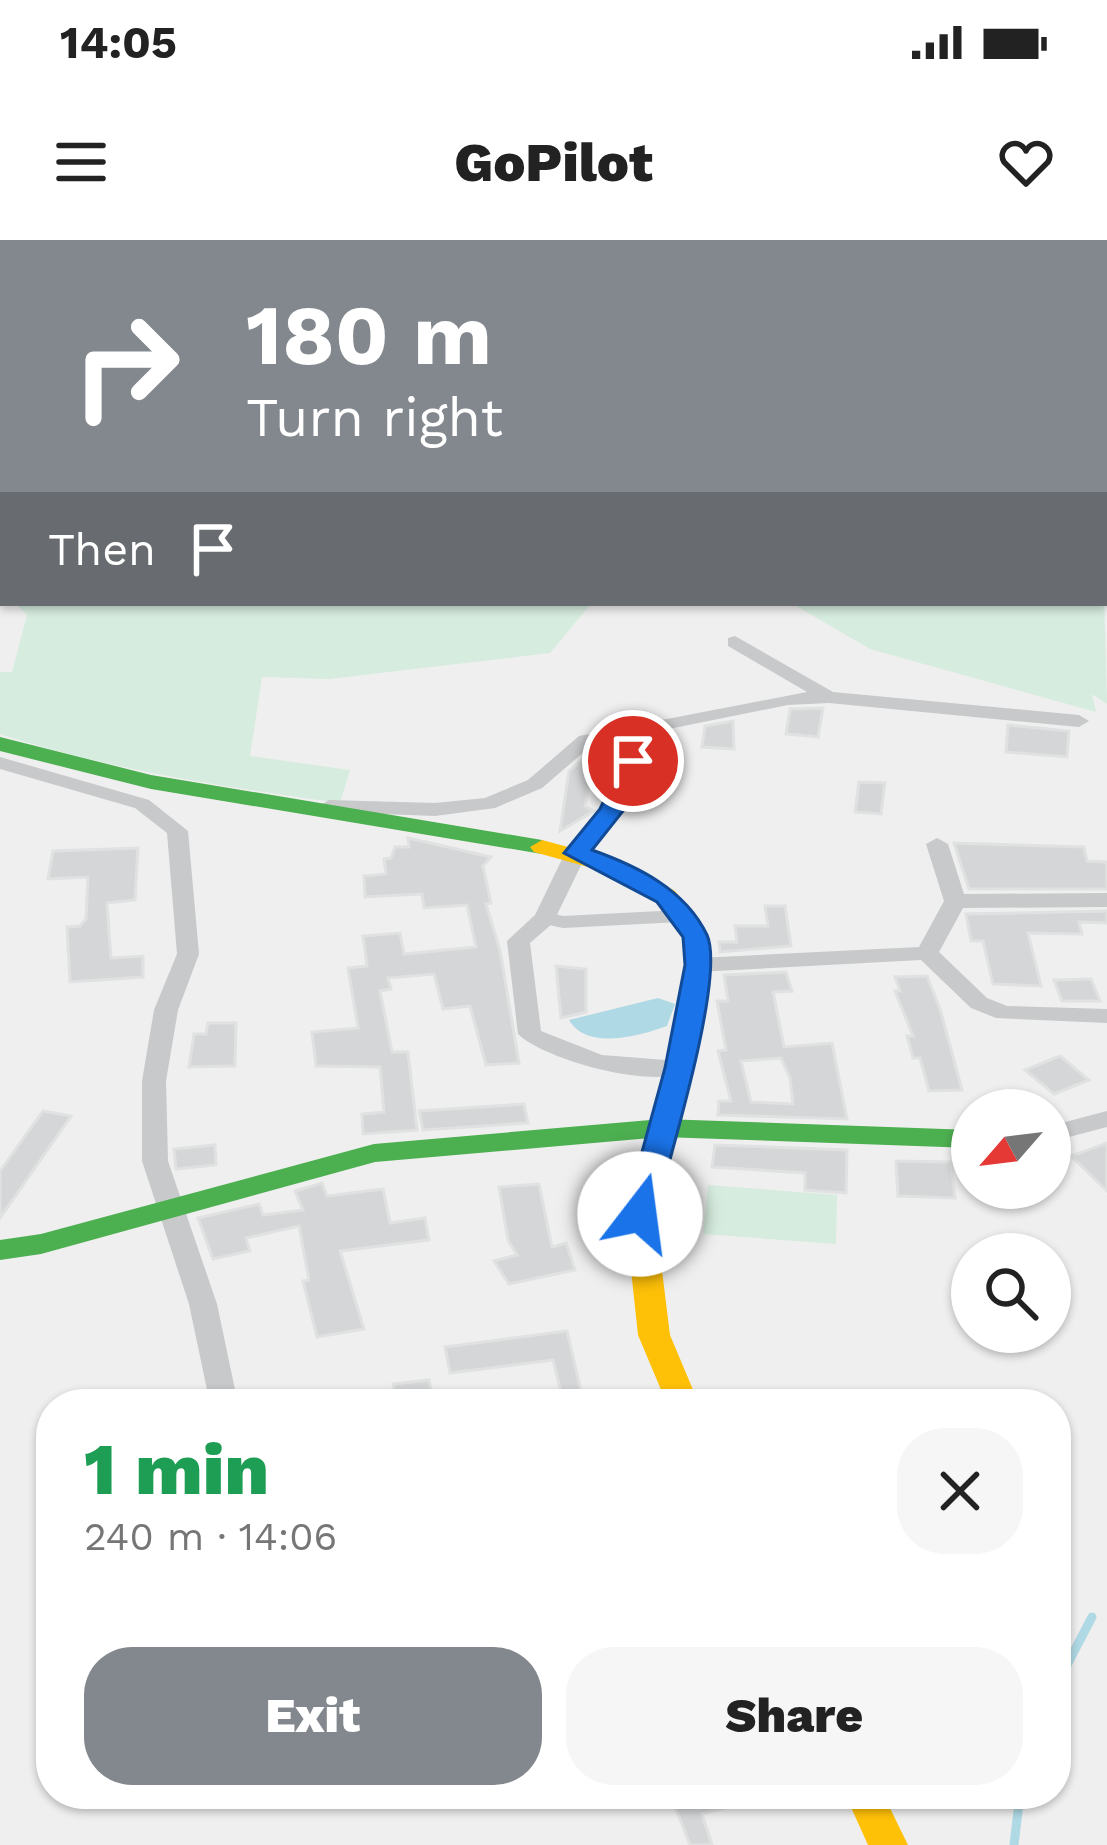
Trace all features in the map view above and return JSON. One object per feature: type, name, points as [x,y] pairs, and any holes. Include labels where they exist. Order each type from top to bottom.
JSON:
[{"type":"street","points":[[735,642],[829,697]]},
{"type":"street","points":[[309,805],[462,808],[497,802],[538,783],[586,740],[788,699],[829,697],[1079,721]]},
{"type":"street","points":[[641,728],[611,811],[576,853],[545,918],[518,941],[530,1034],[565,1054],[603,1065],[679,1068]]},
{"type":"street","points":[[0,744],[38,757],[162,782],[576,853],[615,867],[666,896],[695,937],[698,965],[679,1068],[640,1214],[654,1335],[677,1389]]},
{"type":"street","points":[[0,763],[142,804],[177,831],[188,954],[166,1010],[154,1081],[155,1161],[203,1304],[221,1389]]},
{"type":"street","points":[[142,804],[162,782]]},
{"type":"street","points":[[927,953],[955,901],[938,844]]},
{"type":"street","points":[[955,901],[1107,900]]},
{"type":"street","points":[[698,965],[927,953],[979,1003],[1004,1012],[1107,1016]]},
{"type":"street","points":[[1071,1128],[1107,1119]]},
{"type":"street","points":[[0,1250],[41,1244],[374,1153],[662,1128],[951,1138]]},
{"type":"street","points":[[871,1809],[888,1845]]},
{"type":"lane","points":[[545,918],[563,922],[680,916]]},
{"type":"green space","points":[[18,606],[589,606],[550,653],[329,679],[262,677],[250,756],[350,770],[340,803],[126,767],[0,734],[0,672],[12,672],[27,615]]},
{"type":"green space","points":[[796,606],[1104,606],[1107,704],[1092,694],[1096,712],[870,649]]},
{"type":"green space","points":[[708,1185],[837,1195],[836,1244],[703,1234]]},
{"type":"water","points":[[658,998],[675,1004],[667,1026],[642,1034],[601,1038],[577,1030],[569,1020]]},
{"type":"building","points":[[823,708],[818,737],[786,734],[790,709]]},
{"type":"building","points":[[733,721],[734,749],[702,747],[705,726]]},
{"type":"building","points":[[1008,725],[1069,731],[1067,757],[1006,752]]},
{"type":"building","points":[[583,759],[594,760],[585,806],[594,811],[560,831],[569,771]]},
{"type":"building","points":[[859,782],[885,783],[881,814],[855,812]]},
{"type":"building","points":[[408,838],[491,857],[483,866],[491,903],[486,904],[500,950],[519,1063],[486,1065],[470,1006],[443,1009],[434,974],[388,978],[391,989],[380,991],[392,1052],[408,1052],[417,1130],[363,1134],[362,1114],[384,1112],[380,1067],[316,1066],[312,1032],[358,1028],[348,968],[367,966],[363,936],[400,933],[404,954],[476,947],[467,905],[424,908],[422,894],[365,897],[364,876],[386,874],[384,859],[391,858],[395,847],[409,847]]},
{"type":"building","points":[[954,843],[1084,847],[1087,861],[1107,862],[1107,889],[969,889]]},
{"type":"building","points":[[138,848],[135,900],[107,903],[111,958],[143,956],[143,977],[70,982],[67,927],[80,926],[86,919],[88,877],[48,879],[53,851]]},
{"type":"building","points":[[765,906],[785,906],[791,946],[720,952],[719,942],[737,942],[735,926],[768,926]]},
{"type":"building","points":[[1107,911],[1107,923],[1079,922],[1082,934],[1028,933],[1041,986],[993,984],[983,941],[971,941],[966,914]]},
{"type":"building","points":[[556,966],[586,969],[586,1012],[561,1018]]},
{"type":"building","points":[[786,972],[792,991],[773,992],[784,1047],[832,1043],[847,1119],[718,1115],[719,1101],[731,1101],[718,1051],[726,1050],[717,1001],[728,1001],[724,975]],"holes":[[[781,1058],[790,1078],[793,1104],[751,1102],[741,1061]]]},
{"type":"building","points":[[927,976],[962,1089],[929,1091],[920,1058],[913,1058],[907,1036],[913,1036],[895,991],[900,991],[895,977]]},
{"type":"building","points":[[1091,979],[1100,1001],[1062,1001],[1054,980]]},
{"type":"building","points":[[208,1023],[236,1023],[235,1066],[189,1067],[194,1034],[206,1034]]},
{"type":"building","points":[[1060,1056],[1089,1080],[1066,1089],[1048,1089],[1025,1070]]},
{"type":"building","points":[[524,1104],[528,1123],[423,1130],[419,1111]]},
{"type":"building","points":[[43,1111],[71,1116],[0,1218],[0,1171]]},
{"type":"building","points":[[1107,1143],[1107,1191],[1071,1156]]},
{"type":"building","points":[[215,1145],[216,1165],[176,1169],[174,1149]]},
{"type":"building","points":[[715,1145],[847,1150],[846,1193],[805,1190],[805,1173],[712,1167]]},
{"type":"building","points":[[896,1161],[951,1162],[951,1198],[898,1196]]},
{"type":"building","points":[[322,1183],[327,1196],[383,1189],[390,1223],[425,1218],[429,1240],[340,1251],[364,1329],[317,1337],[303,1281],[309,1280],[299,1226],[246,1238],[250,1251],[213,1259],[198,1218],[259,1204],[263,1215],[303,1210],[295,1191]]},
{"type":"building","points":[[539,1184],[552,1247],[566,1243],[575,1270],[509,1284],[494,1261],[517,1255],[508,1240],[499,1187]]},
{"type":"building","points":[[567,1331],[581,1389],[560,1389],[553,1360],[450,1373],[445,1347]]},
{"type":"building","points":[[429,1380],[431,1389],[394,1389],[393,1384]]},
{"type":"building","points":[[676,1809],[721,1809],[702,1814],[712,1845],[690,1845]]},
{"type":"waterway","points":[[1071,1657],[1092,1617]]},
{"type":"waterway","points":[[1014,1845],[1018,1809]]},
{"type":"traffic: fast","points":[[0,744],[151,782],[542,847]]},
{"type":"traffic: fast","points":[[0,1250],[41,1244],[374,1153],[662,1128],[951,1138]]},
{"type":"traffic: slow","points":[[542,847],[615,867],[666,896],[695,937],[698,965],[679,1068],[640,1214],[654,1335],[677,1389]]},
{"type":"traffic: slow","points":[[871,1809],[888,1845]]},
{"type":"route","points":[[633,761],[611,811],[576,853],[615,867],[666,896],[695,937],[698,965],[679,1068],[640,1214]]}]
